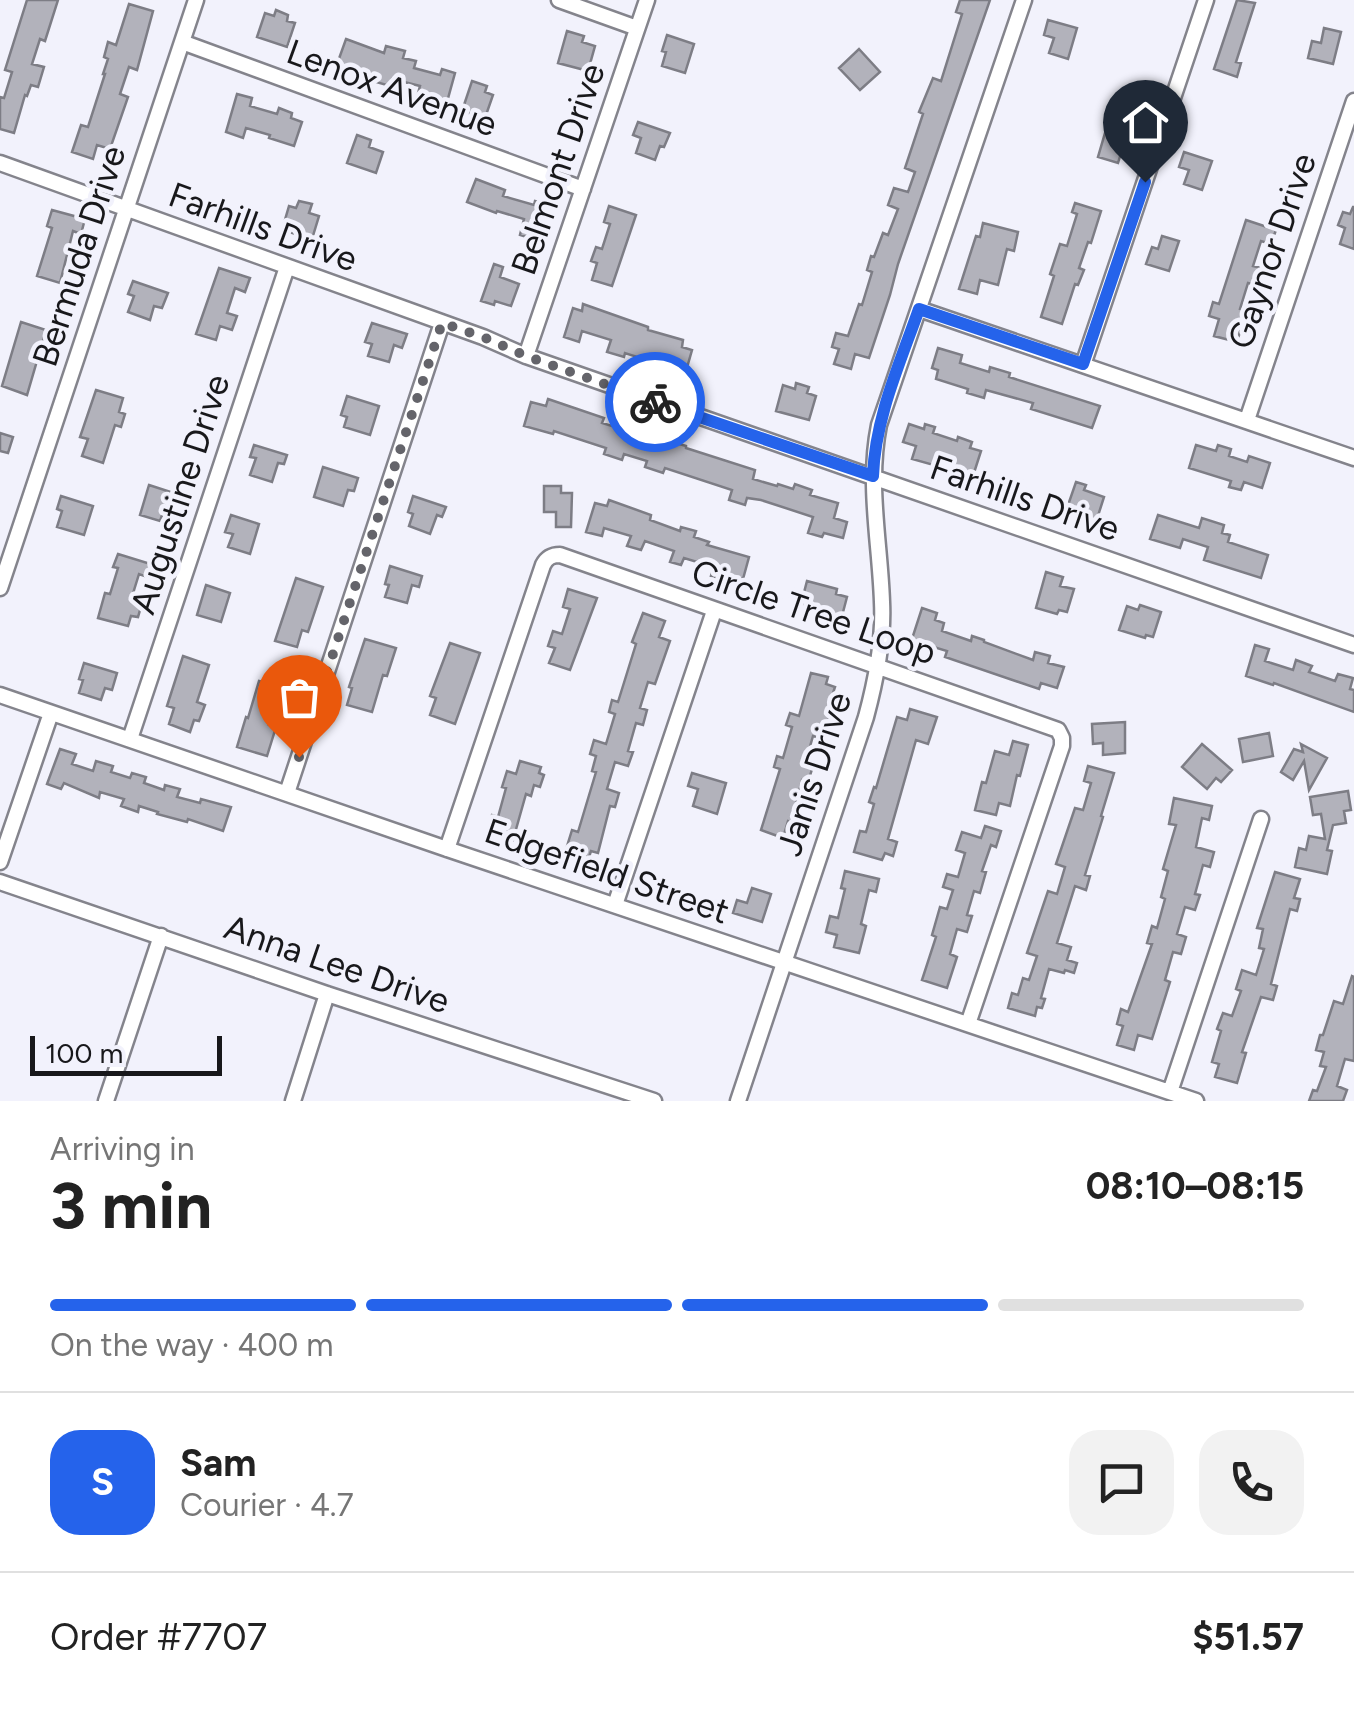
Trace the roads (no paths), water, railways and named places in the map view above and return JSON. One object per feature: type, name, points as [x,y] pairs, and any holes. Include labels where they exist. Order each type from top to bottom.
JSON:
[{"type":"street","name":"Bermuda Drive","points":[[0,588],[196,0]]},
{"type":"street","points":[[559,0],[637,28]]},
{"type":"street","name":"Belmont Drive","points":[[526,356],[646,0]]},
{"type":"street","name":"Janis Drive","points":[[738,1101],[866,716],[878,666],[882,603],[873,476],[879,425],[1024,0]]},
{"type":"street","points":[[1083,364],[1206,0]]},
{"type":"street","name":"Lenox Avenue","points":[[182,42],[583,190]]},
{"type":"street","name":"Gaynor Drive","points":[[1247,420],[1354,101]]},
{"type":"street","name":"Farhills Drive","points":[[0,163],[483,337],[526,356],[1354,645]]},
{"type":"street","name":"Augustine Drive","points":[[130,740],[287,267]]},
{"type":"street","points":[[919,309],[1354,458]]},
{"type":"street","points":[[287,793],[442,323]]},
{"type":"street","name":"Circle Tree Loop","points":[[447,848],[546,559],[560,555],[1055,728],[1062,746],[968,1024]]},
{"type":"street","points":[[615,905],[714,611]]},
{"type":"street","name":"Edgefield Street","points":[[0,695],[1196,1101]]},
{"type":"street","points":[[0,862],[51,713]]},
{"type":"street","points":[[1170,1092],[1261,819]]},
{"type":"street","name":"Anna Lee Drive","points":[[0,882],[654,1101]]},
{"type":"street","points":[[106,1101],[160,936]]},
{"type":"street","points":[[292,1101],[327,994]]}]
